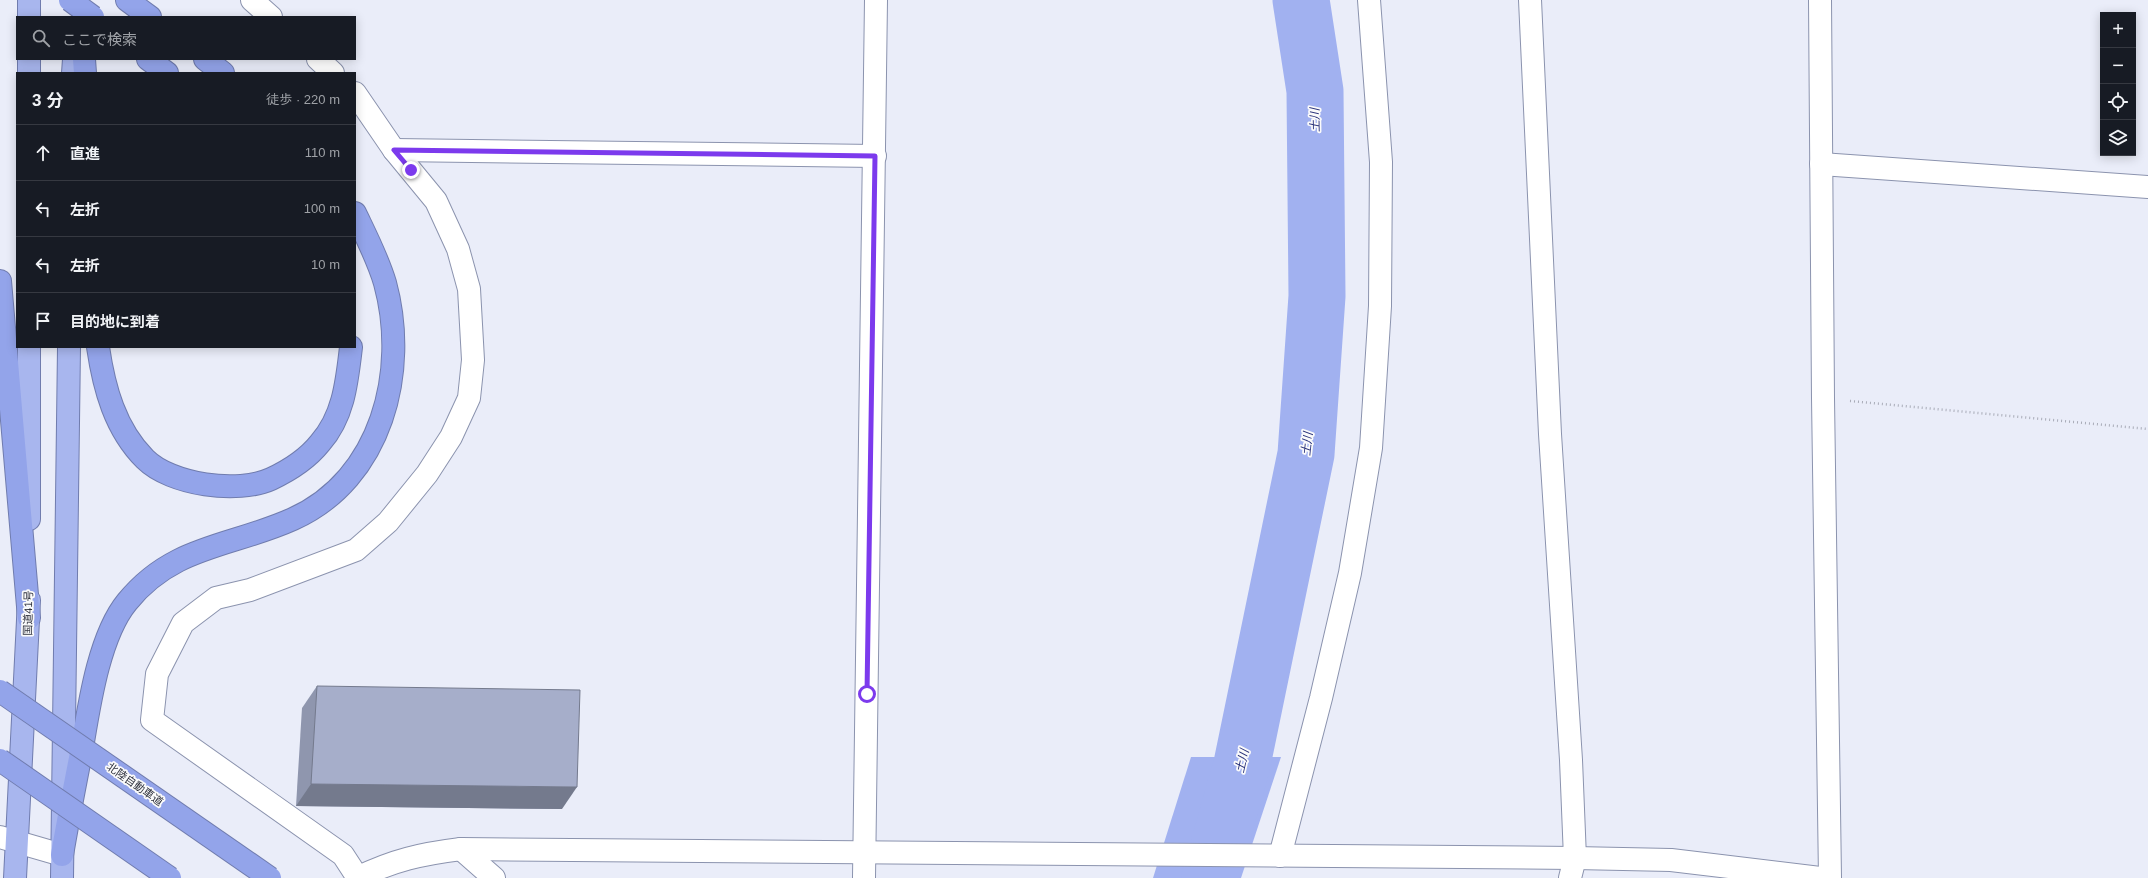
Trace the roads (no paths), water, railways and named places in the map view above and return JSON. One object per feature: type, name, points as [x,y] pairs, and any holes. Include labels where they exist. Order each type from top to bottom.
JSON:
[{"type":"highway","points":[[29,0],[29,16]]},
{"type":"highway","points":[[70,0],[92,16]]},
{"type":"highway","points":[[74,0],[74,16]]},
{"type":"highway","points":[[82,0],[82,16]]},
{"type":"highway","points":[[127,0],[149,16]]},
{"type":"highway","points":[[29,60],[29,72]]},
{"type":"highway","points":[[73,72],[74,60]]},
{"type":"highway","points":[[84,60],[85,72]]},
{"type":"highway","points":[[149,60],[166,72]]},
{"type":"highway","points":[[206,60],[222,72]]},
{"type":"highway","points":[[62,855],[90,700],[109,637],[125,604],[142,584],[164,567],[190,554],[294,518],[322,502],[346,480],[358,464],[366,453],[381,423],[390,389],[394,355],[392,323],[383,277],[373,250],[356,215]]},
{"type":"highway","points":[[0,281],[29,618]]},
{"type":"highway","name":"国道41号","points":[[15,878],[8,840],[29,618],[29,348]]},
{"type":"highway","points":[[62,878],[69,348]]},
{"type":"highway","points":[[98,348],[102,378],[113,412],[127,438],[146,460],[173,477],[203,485],[238,486],[270,479],[298,463],[320,444],[337,417],[347,383],[351,348]]},
{"type":"highway","points":[[0,680],[51,726]]},
{"type":"highway","name":"北陸自動車道","points":[[0,691],[270,878]]},
{"type":"highway","points":[[0,760],[170,878]]},
{"type":"street","points":[[252,0],[270,16]]},
{"type":"street","points":[[864,878],[876,0]]},
{"type":"street","points":[[1274,856],[1321,698],[1350,573],[1371,448],[1380,306],[1381,162],[1369,0]]},
{"type":"street","points":[[1530,0],[1550,434],[1571,760],[1573,868]]},
{"type":"street","points":[[1820,0],[1823,398],[1830,878]]},
{"type":"street","points":[[319,60],[332,72]]},
{"type":"street","points":[[356,95],[394,150],[436,201],[458,249],[469,288],[473,360],[469,398],[451,437],[426,474],[388,522],[356,550],[250,590],[216,598],[183,623],[157,674],[152,720],[343,854],[358,878],[389,863],[421,854],[461,849],[1274,856],[1573,868],[1671,860],[1820,878]]},
{"type":"street","points":[[394,150],[875,156]]},
{"type":"street","points":[[1821,164],[2148,187]]},
{"type":"street","points":[[8,840],[62,855]]},
{"type":"street","points":[[461,849],[494,878]]},
{"type":"water","points":[[1191,757],[1281,757],[1241,878],[1153,878]]},
{"type":"waterway","name":"土川","points":[[1210,878],[1242,764],[1306,454],[1317,296],[1315,91],[1301,0]]}]
